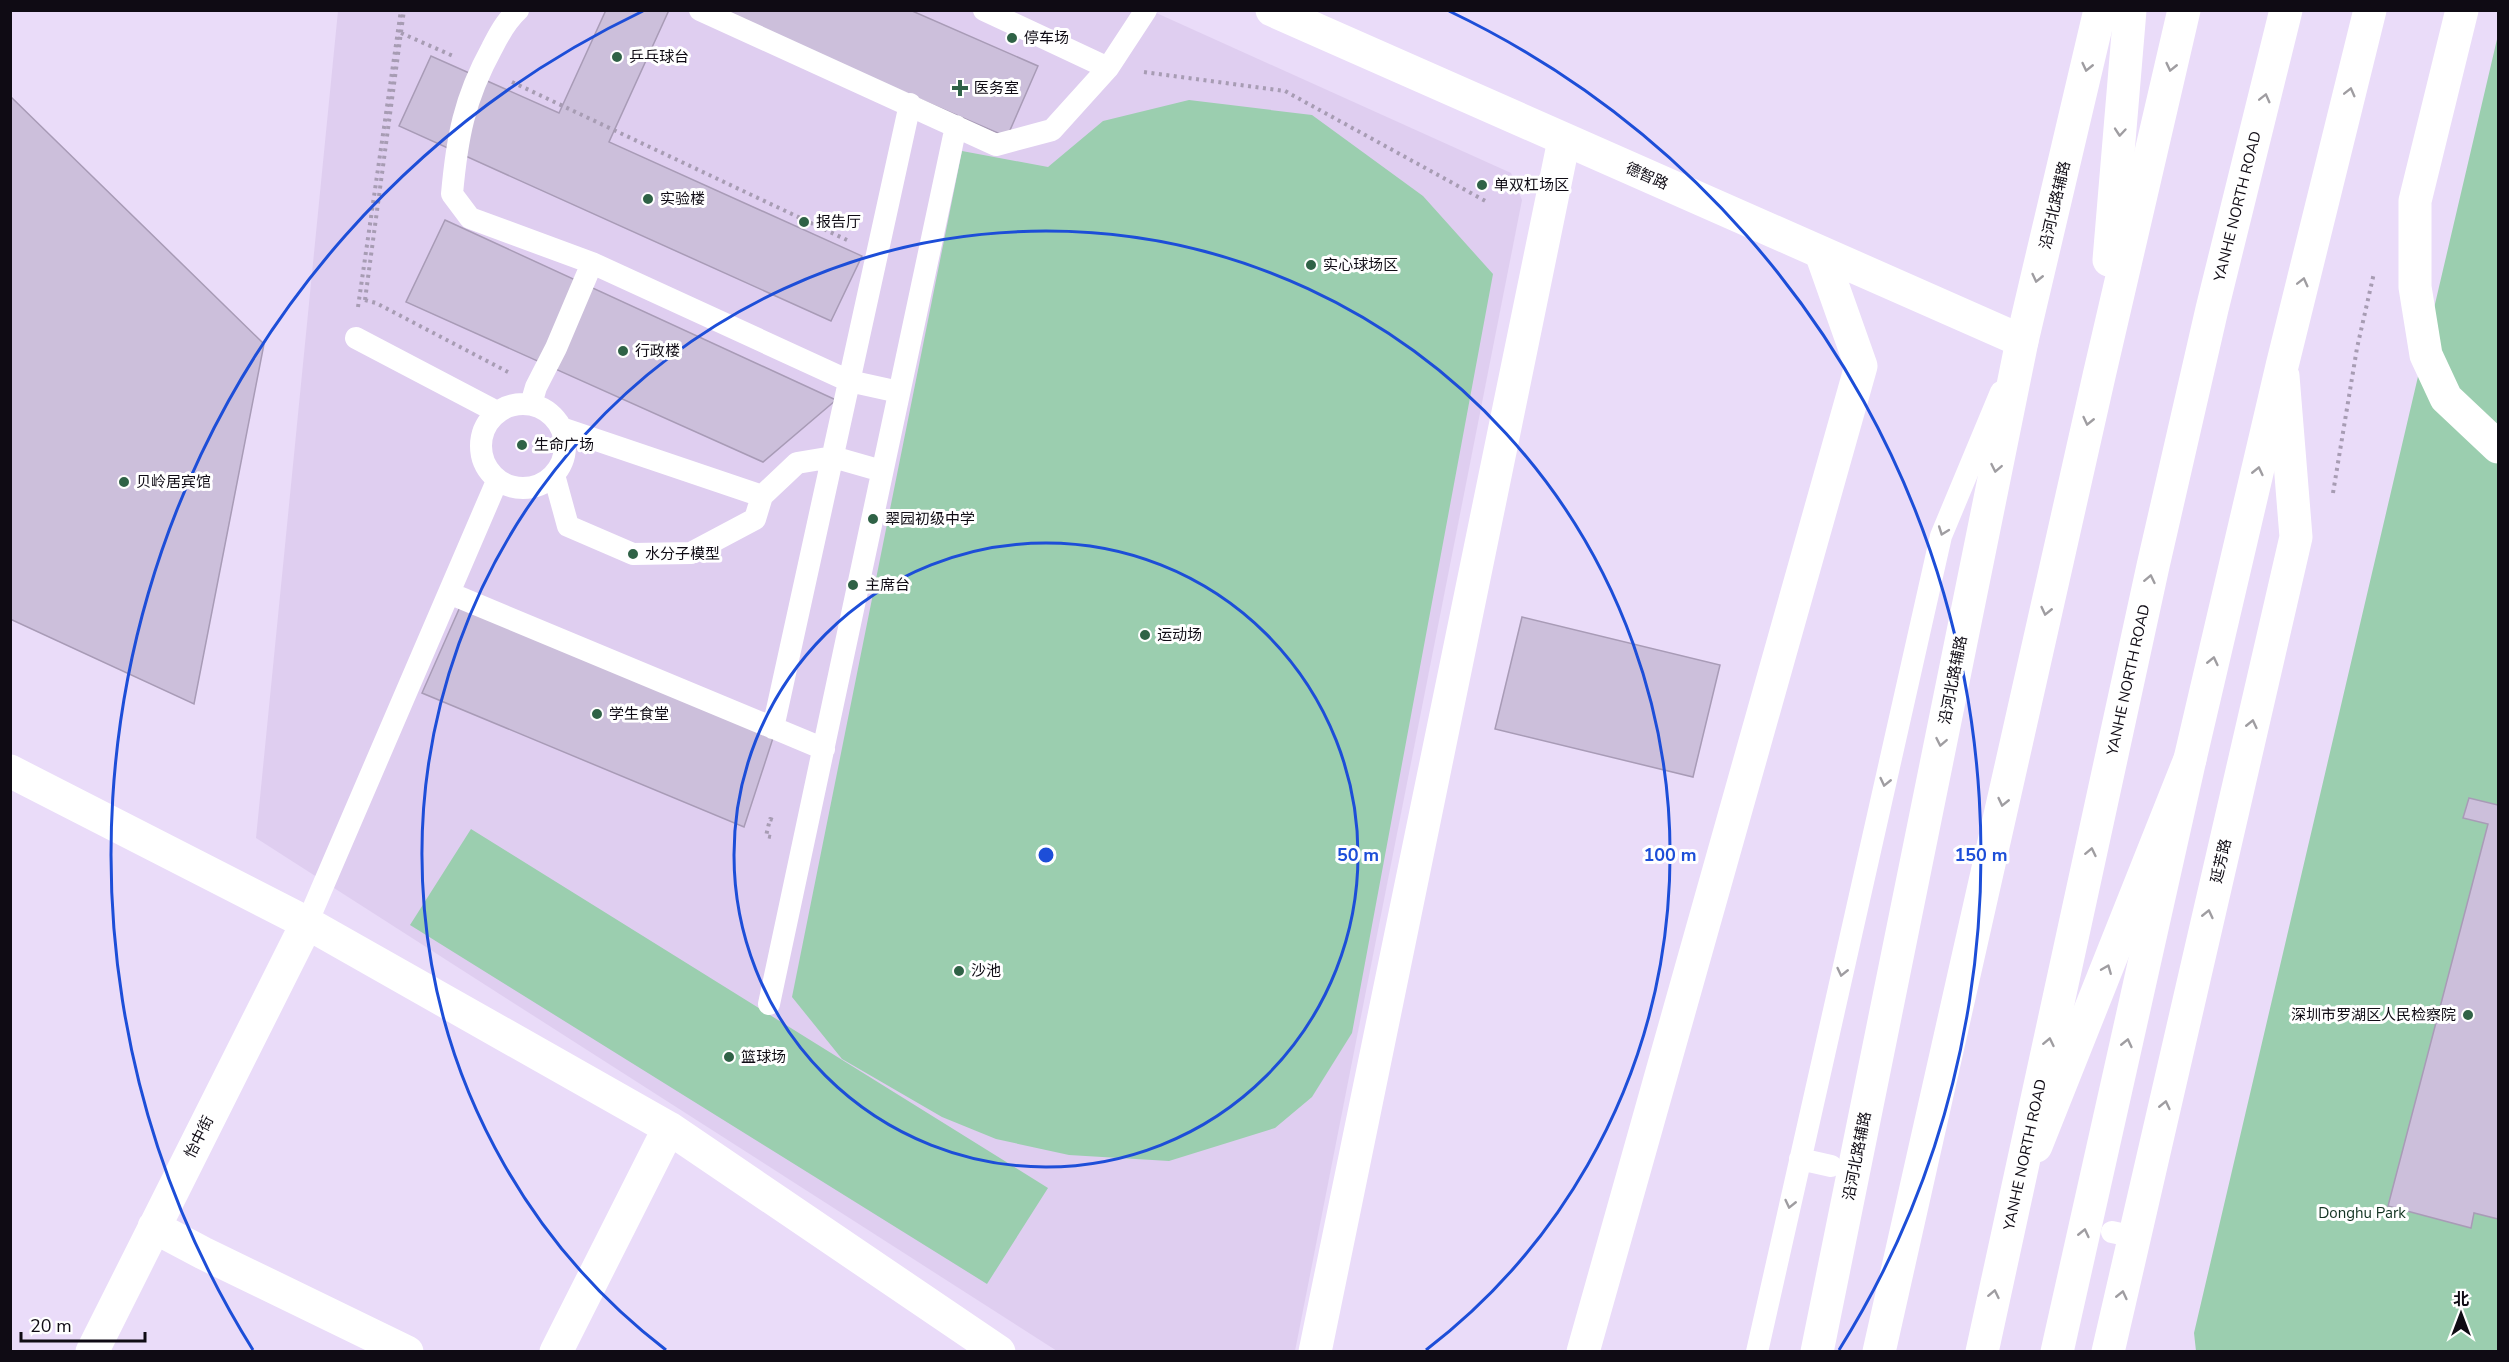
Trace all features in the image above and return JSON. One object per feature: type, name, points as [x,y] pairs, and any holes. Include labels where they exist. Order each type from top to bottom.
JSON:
[{"type":"main road","name":"德智路","points":[[1272,10],[2022,341]]},
{"type":"main road","name":"沿河北路辅路","points":[[1817,1349],[2022,341],[2100,10]]},
{"type":"main road","points":[[2099,376],[2130,10]]},
{"type":"main road","points":[[1879,1352],[2184,10]]},
{"type":"main road","name":"YANHE NORTH ROAD","points":[[1982,1352],[2152,566],[2211,309],[2286,10]]},
{"type":"main road","points":[[2057,1352],[2190,759],[2282,366],[2370,10]]},
{"type":"main road","points":[[2462,10],[2415,201],[2415,287],[2426,355],[2446,398],[2499,447]]},
{"type":"main road","points":[[1315,1352],[1564,140]]},
{"type":"main road","points":[[1583,1352],[1861,366],[1821,253]]},
{"type":"main road","name":"延芳路","points":[[2108,1352],[2124,1235],[2295,537],[2282,366]]},
{"type":"main road","points":[[2015,1199],[2190,759]]},
{"type":"main road","points":[[10,771],[307,923],[669,1128],[999,1352]]},
{"type":"main road","name":"怡中街","points":[[92,1352],[307,923]]},
{"type":"main road","points":[[556,1352],[669,1128]]},
{"type":"main road","points":[[154,1227],[407,1352]]},
{"type":"lane","points":[[518,10],[507,20],[481,68],[465,109],[452,194],[470,218],[592,263],[849,381],[899,392]]},
{"type":"lane","points":[[700,10],[996,145],[1052,130],[1108,68],[1146,10]]},
{"type":"lane","points":[[984,10],[1108,68]]},
{"type":"lane","points":[[773,728],[910,104]]},
{"type":"lane","points":[[769,1004],[956,126]]},
{"type":"lane","points":[[531,404],[536,387],[556,348],[592,263]]},
{"type":"lane","points":[[356,338],[497,412]]},
{"type":"lane","points":[[1757,1352],[1941,536],[2022,341]]},
{"type":"lane","points":[[518,403],[531,404],[554,417],[565,441],[565,453],[554,475],[533,488],[520,489],[497,481],[482,460],[480,446],[488,421],[497,412],[518,403]]},
{"type":"lane","points":[[561,428],[762,496]]},
{"type":"lane","points":[[554,475],[568,526],[633,554],[691,552],[755,519],[762,496],[797,464],[833,457],[882,471]]},
{"type":"lane","points":[[307,923],[497,481]]},
{"type":"lane","points":[[448,593],[824,749]]},
{"type":"lane","points":[[1800,1159],[1831,1166]]},
{"type":"path","points":[[364,300],[401,33],[402,10]]},
{"type":"path","points":[[358,308],[402,10]]},
{"type":"path","points":[[401,33],[481,68],[877,255]]},
{"type":"path","points":[[1108,68],[1286,91],[1489,203]]},
{"type":"shaded area","name":"翠园初级中学","points":[[338,11],[1152,11],[1511,173],[1522,200],[1295,1351],[1057,1351],[256,838]]},
{"type":"green space","name":"Donghu Park","points":[[2498,35],[2498,1351],[2196,1351],[2194,1333]]},
{"type":"green space","name":"运动场","points":[[1189,100],[1312,115],[1423,196],[1493,274],[1352,1033],[1312,1097],[1275,1128],[1169,1161],[1069,1155],[996,1139],[942,1117],[842,1059],[792,997],[962,151],[1048,167],[1103,121]]},
{"type":"green space","name":"篮球场","points":[[471,829],[1048,1188],[987,1284],[410,925]]},
{"type":"building","name":"实验楼","points":[[606,10],[669,10],[609,142],[862,256],[831,321],[399,126],[431,56],[559,113]]},
{"type":"building","points":[[713,10],[910,10],[1038,66],[1007,137]]},
{"type":"building","name":"贝岭居宾馆","points":[[10,96],[264,344],[194,704],[10,619]]},
{"type":"building","name":"行政楼","points":[[445,220],[836,400],[763,462],[406,302]]},
{"type":"building","name":"学生食堂","points":[[460,607],[774,735],[744,827],[422,693]]},
{"type":"building","points":[[1522,617],[1720,665],[1693,777],[1495,729]]},
{"type":"building","name":"深圳市罗湖区人民检察院","points":[[2469,798],[2498,805],[2498,1219],[2474,1213],[2471,1228],[2388,1206],[2488,824],[2463,818]]},
{"type":"place","name":"停车场","points":[[1012,38]]},
{"type":"place","name":"乒乓球台","points":[[617,57]]},
{"type":"place","name":"医务室","points":[[960,88]]},
{"type":"place","name":"单双杠场区","points":[[1482,185]]},
{"type":"place","name":"实验楼","points":[[648,199]]},
{"type":"place","name":"报告厅","points":[[804,222]]},
{"type":"place","name":"实心球场区","points":[[1311,265]]},
{"type":"place","name":"行政楼","points":[[623,351]]},
{"type":"place","name":"生命广场","points":[[522,445]]},
{"type":"place","name":"贝岭居宾馆","points":[[124,482]]},
{"type":"place","name":"翠园初级中学","points":[[873,519]]},
{"type":"place","name":"水分子模型","points":[[633,554]]},
{"type":"place","name":"主席台","points":[[853,585]]},
{"type":"place","name":"运动场","points":[[1145,635]]},
{"type":"place","name":"学生食堂","points":[[597,714]]},
{"type":"place","name":"沙池","points":[[959,971]]},
{"type":"place","name":"深圳市罗湖区人民检察院","points":[[2468,1015]]},
{"type":"place","name":"篮球场","points":[[729,1057]]}]
